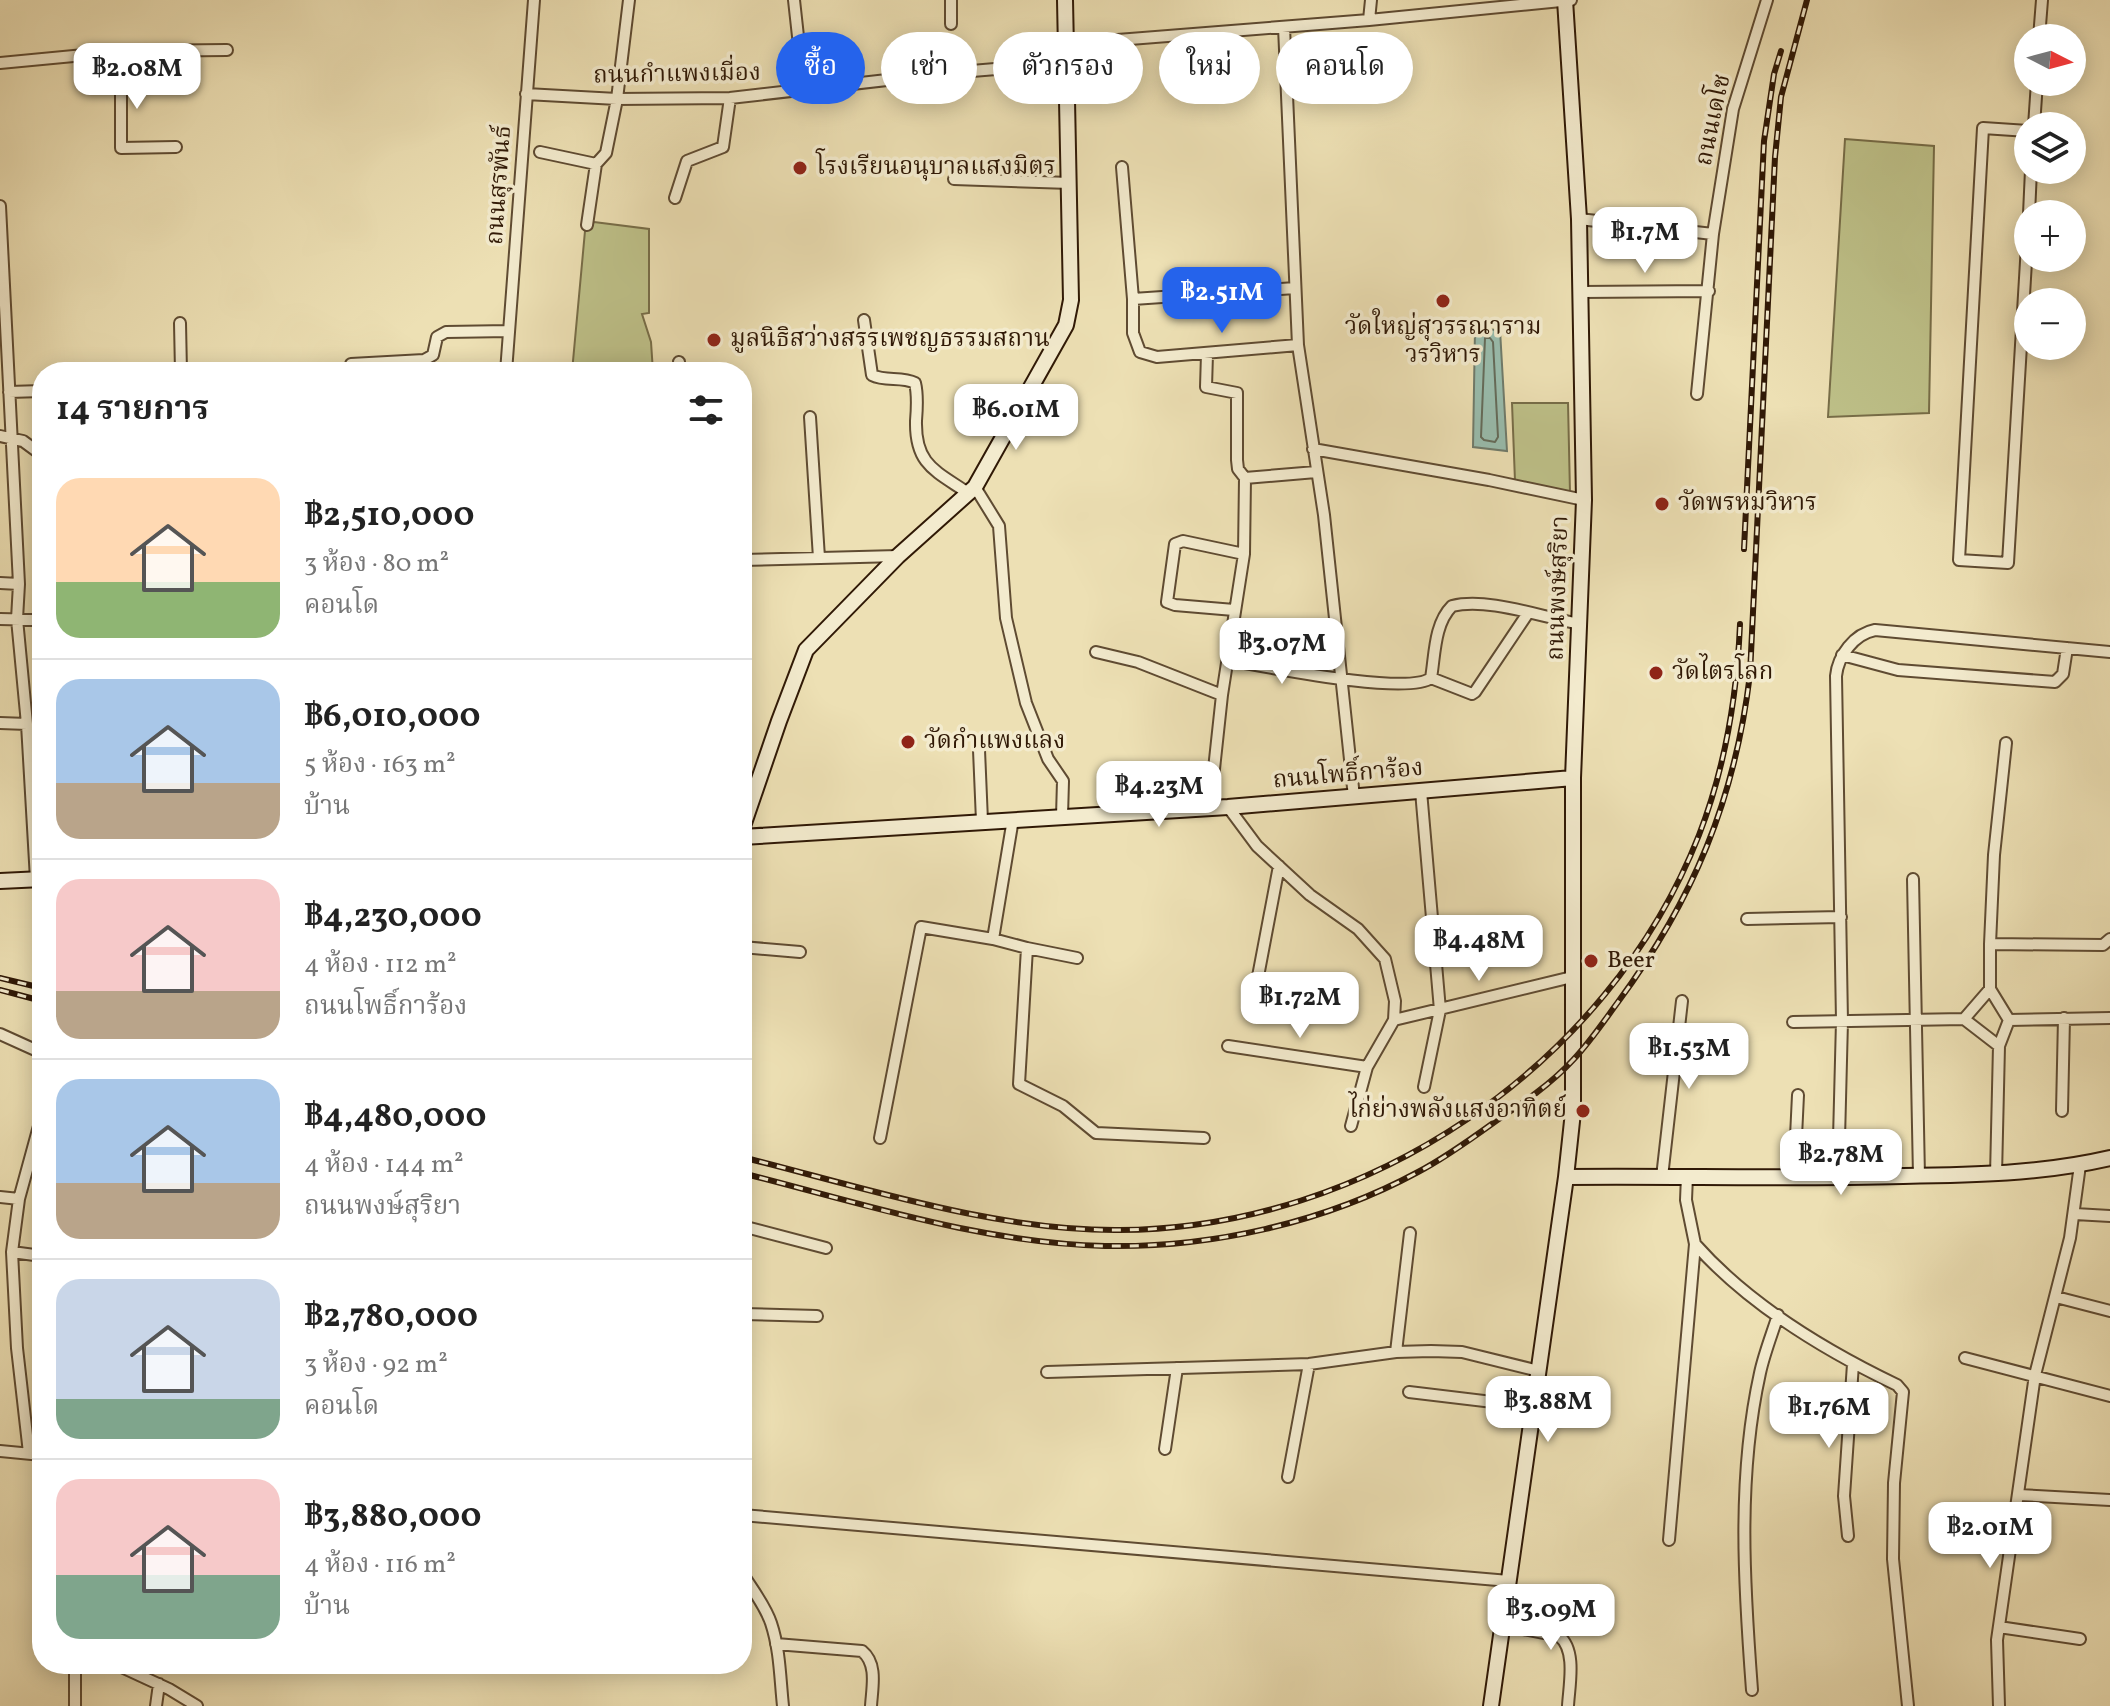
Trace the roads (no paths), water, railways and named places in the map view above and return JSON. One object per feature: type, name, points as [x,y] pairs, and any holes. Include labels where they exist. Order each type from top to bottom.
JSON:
[{"type":"street","name":"ถนนสุรพันธ์","points":[[507,362],[534,0]]},
{"type":"street","points":[[587,225],[596,164],[606,153],[617,99],[629,0]]},
{"type":"street","points":[[794,0],[798,32]]},
{"type":"street","points":[[951,0],[951,24]]},
{"type":"street","points":[[1065,0],[1066,32]]},
{"type":"street","points":[[1369,20],[1371,0]]},
{"type":"street","name":"ถนนเดโช","points":[[1697,394],[1713,234],[1733,109],[1767,0]]},
{"type":"street","points":[[2040,24],[2042,0]]},
{"type":"street","points":[[1143,38],[1567,1]]},
{"type":"street","name":"ถนนพงษ์สุริยา","points":[[1491,1706],[1573,1112],[1573,778],[1584,500],[1579,219],[1567,1]]},
{"type":"street","points":[[1284,27],[1298,345],[1324,515],[1354,797]]},
{"type":"street","points":[[0,63],[121,52],[227,50]]},
{"type":"street","points":[[121,52],[121,148],[176,147]]},
{"type":"street","name":"ถนนกำแพงเมี่อง","points":[[865,83],[993,69]]},
{"type":"street","name":"ถนนกำแพงเมี่อง","points":[[526,94],[617,99],[730,98],[776,94]]},
{"type":"street","points":[[675,198],[687,161],[723,147],[730,98]]},
{"type":"street","points":[[752,801],[806,650],[898,556],[972,490],[1066,325],[1071,300],[1068,104]]},
{"type":"street","points":[[2014,130],[1983,128],[1959,560],[2008,563],[2025,272]]},
{"type":"street","points":[[540,152],[596,164]]},
{"type":"street","points":[[1122,167],[1133,333],[1140,352],[1157,357],[1298,345]]},
{"type":"street","points":[[954,179],[1070,183]]},
{"type":"street","points":[[0,206],[9,392],[6,436],[32,797]]},
{"type":"street","points":[[1579,219],[1713,234]]},
{"type":"street","points":[[1133,299],[1295,288]]},
{"type":"street","points":[[1581,292],[1709,291]]},
{"type":"street","points":[[864,320],[872,375],[915,383],[916,431],[921,456],[941,475],[972,490],[999,526],[1006,618],[1026,703],[1048,759],[1063,781],[1062,816]]},
{"type":"street","points":[[180,323],[181,362]]},
{"type":"street","points":[[388,362],[424,360],[433,355],[437,337],[446,332],[509,331]]},
{"type":"street","points":[[1207,354],[1206,387],[1237,393],[1237,460],[1241,475],[1245,478],[1244,554],[1222,695],[1210,806]]},
{"type":"street","points":[[9,392],[32,391]]},
{"type":"street","points":[[810,417],[819,558]]},
{"type":"street","points":[[6,436],[32,446]]},
{"type":"street","points":[[1313,449],[1584,500]]},
{"type":"street","points":[[1245,478],[1316,472]]},
{"type":"street","points":[[1234,610],[1167,602],[1175,544],[1183,541],[1244,554]]},
{"type":"street","points":[[752,560],[898,556]]},
{"type":"street","points":[[0,583],[19,584]]},
{"type":"street","points":[[1228,660],[1400,685],[1424,683],[1431,678],[1438,634],[1452,606],[1481,605],[1581,624]]},
{"type":"street","points":[[1431,678],[1472,694],[1475,692],[1528,613]]},
{"type":"street","points":[[0,619],[32,620]]},
{"type":"street","points":[[1838,1178],[1842,1021],[1836,676],[1842,655],[1863,634],[1875,630],[2110,652]]},
{"type":"street","points":[[1842,655],[1898,670],[2055,682],[2063,674],[2067,648]]},
{"type":"street","points":[[1096,652],[1138,662],[1222,695]]},
{"type":"street","points":[[0,723],[27,724]]},
{"type":"street","points":[[2006,743],[1994,855],[1990,989],[2009,1020]]},
{"type":"street","points":[[979,750],[982,821]]},
{"type":"street","name":"ถนนโพธิ์การ้อง","points":[[752,836],[1228,807],[1573,778]]},
{"type":"street","points":[[1421,791],[1440,1010],[1424,1087]]},
{"type":"street","points":[[1228,807],[1257,846],[1310,895],[1358,929],[1385,959],[1395,1001],[1394,1020],[1367,1067],[1351,1126]]},
{"type":"street","points":[[993,939],[1013,819]]},
{"type":"street","points":[[1256,987],[1279,866]]},
{"type":"street","points":[[0,881],[32,879]]},
{"type":"street","points":[[1913,879],[1919,1176]]},
{"type":"street","points":[[1747,919],[1841,917]]},
{"type":"street","points":[[880,1138],[921,927],[1077,958]]},
{"type":"street","points":[[1990,944],[2103,945],[2110,939]]},
{"type":"street","points":[[752,948],[800,952]]},
{"type":"street","points":[[1027,948],[1019,1084],[1063,1106],[1096,1133],[1204,1138]]},
{"type":"street","points":[[1394,1020],[1572,977]]},
{"type":"street","points":[[1964,1019],[1990,989]]},
{"type":"street","points":[[1662,1177],[1682,1001]]},
{"type":"street","points":[[2062,1111],[2064,1018]]},
{"type":"street","points":[[2009,1020],[2110,1018]]},
{"type":"street","points":[[1793,1022],[1964,1019],[1999,1046]]},
{"type":"street","points":[[1996,1175],[1999,1046],[2009,1020]]},
{"type":"street","points":[[0,1034],[32,1048]]},
{"type":"street","points":[[1228,1046],[1367,1067]]},
{"type":"street","points":[[1794,1178],[1798,1095]]},
{"type":"street","points":[[29,1453],[17,1348],[12,1252],[19,1199],[32,1152]]},
{"type":"street","points":[[1566,1177],[1996,1175],[2080,1165],[2110,1158]]},
{"type":"street","points":[[1999,1706],[1999,1627],[2035,1375],[2075,1214],[2080,1165]]},
{"type":"street","points":[[1669,1540],[1695,1244],[1686,1200],[1687,1176]]},
{"type":"street","points":[[0,1197],[19,1199]]},
{"type":"street","points":[[2075,1214],[2110,1216]]},
{"type":"street","points":[[752,1229],[826,1248]]},
{"type":"street","points":[[1396,1352],[1410,1233]]},
{"type":"street","points":[[1695,1244],[1723,1273],[1778,1315],[1853,1364],[1897,1385],[1903,1392],[1894,1483],[1893,1547],[1908,1706]]},
{"type":"street","points":[[12,1252],[32,1255]]},
{"type":"street","points":[[2056,1297],[2110,1311]]},
{"type":"street","points":[[752,1314],[817,1316]]},
{"type":"street","points":[[1752,1690],[1745,1574],[1746,1479],[1760,1372],[1778,1315]]},
{"type":"street","points":[[1047,1372],[1309,1364],[1396,1352],[1462,1352],[1539,1371]]},
{"type":"street","points":[[1965,1358],[2110,1396]]},
{"type":"street","points":[[1288,1477],[1309,1364]]},
{"type":"street","points":[[1848,1536],[1844,1496],[1853,1364]]},
{"type":"street","points":[[1165,1449],[1177,1368]]},
{"type":"street","points":[[1409,1392],[1534,1407]]},
{"type":"street","points":[[0,1451],[32,1453]]},
{"type":"street","points":[[2019,1495],[2110,1500]]},
{"type":"street","points":[[752,1516],[1509,1581]]},
{"type":"street","points":[[752,1588],[771,1624],[781,1670],[783,1706]]},
{"type":"street","points":[[1502,1625],[1559,1636],[1565,1640],[1570,1655],[1568,1706]]},
{"type":"street","points":[[1999,1627],[2080,1639]]},
{"type":"street","points":[[776,1644],[862,1651],[872,1665],[871,1706]]},
{"type":"street","points":[[75,1674],[75,1706]]},
{"type":"street","points":[[137,1674],[197,1706]]},
{"type":"street","points":[[156,1706],[159,1684]]},
{"type":"water","points":[[1475,329],[1500,330],[1507,451],[1473,447]]},
{"type":"railway","points":[[752,1176],[922,1220],[1013,1238],[1105,1246],[1226,1237],[1266,1229],[1344,1205],[1428,1167],[1536,1093],[1573,1060],[1645,964],[1689,887],[1734,764],[1750,674],[1775,157],[1781,97],[1807,0]]},
{"type":"railway","points":[[1744,549],[1764,141],[1774,74],[1781,51]]},
{"type":"railway","points":[[752,1160],[881,1194],[977,1215],[1072,1228],[1119,1230],[1211,1222],[1301,1200],[1387,1166],[1468,1119],[1541,1062],[1605,994],[1658,919],[1699,835],[1716,784],[1733,705],[1740,624]]},
{"type":"railway","points":[[0,978],[32,986]]},
{"type":"railway","points":[[0,990],[32,998]]},
{"type":"place","name":"โรงเรียนอนุบาลแสงมิตร","points":[[800,168]]},
{"type":"place","name":"วัดใหญ่สุวรรณาราม วรวิหาร","points":[[1443,301]]},
{"type":"place","name":"มูลนิธิสว่างสรรเพชญธรรมสถาน","points":[[714,340]]},
{"type":"place","name":"วัดพรหมวิหาร","points":[[1662,504]]},
{"type":"place","name":"วัดไตรโลก","points":[[1656,673]]},
{"type":"place","name":"วัดกำแพงแลง","points":[[908,742]]},
{"type":"place","name":"Beer","points":[[1591,961]]},
{"type":"place","name":"ไก่ย่างพลังแสงอาทิตย์","points":[[1583,1111]]}]
